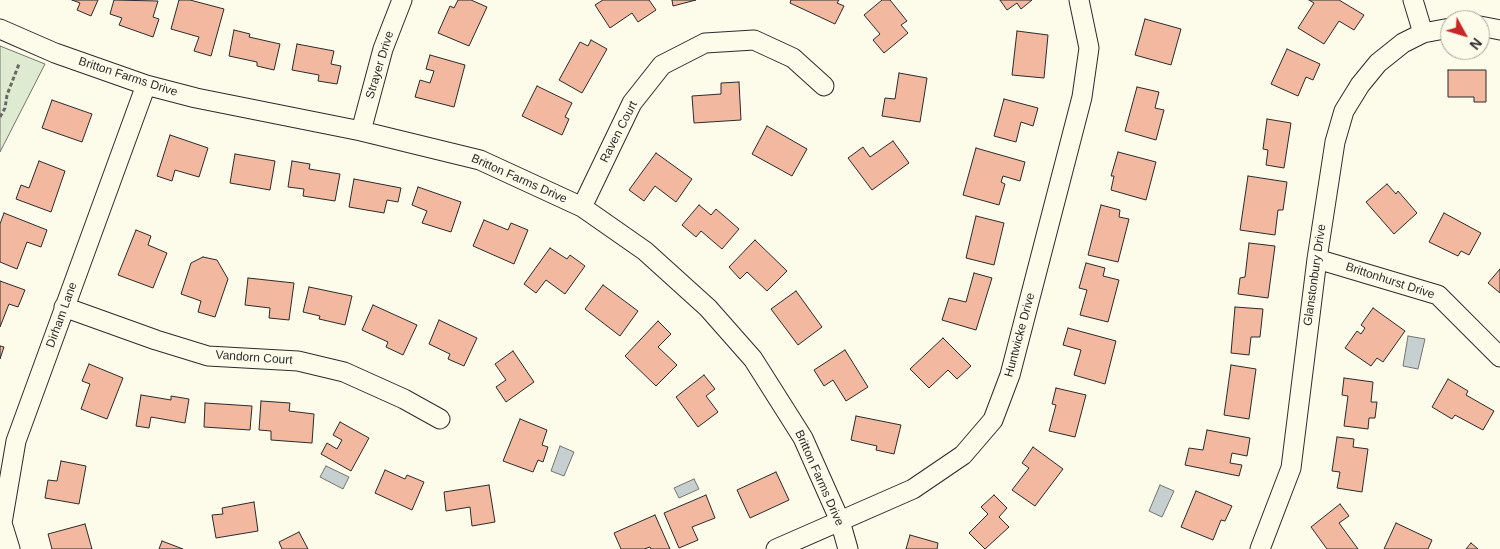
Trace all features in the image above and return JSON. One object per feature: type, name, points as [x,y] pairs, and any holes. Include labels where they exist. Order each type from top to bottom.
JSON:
[{"type":"street","name":"Strayer Drive","points":[[361,131],[383,49],[402,0]]},
{"type":"street","name":"Huntwicke Drive","points":[[776,549],[913,489],[963,455],[993,420],[1010,375],[1082,97],[1089,48],[1079,0]]},
{"type":"street","points":[[1413,0],[1423,32],[1440,29]]},
{"type":"street","name":"Britton Farms Drive","points":[[0,29],[55,53],[146,85],[196,98],[361,131],[480,160],[582,207],[645,251],[708,308],[753,359],[803,438],[840,521],[848,549]]},
{"type":"street","name":"Glanstonbury Drive","points":[[1260,549],[1291,468],[1316,259],[1335,142],[1344,111],[1378,63],[1423,32]]},
{"type":"street","name":"Raven Court","points":[[582,207],[632,103],[662,65],[705,42],[754,40],[793,58],[824,86]]},
{"type":"street","name":"Dirham Lane","points":[[10,549],[1,523],[16,441],[146,85]]},
{"type":"street","name":"Brittonhurst Drive","points":[[1316,259],[1438,295],[1500,357]]},
{"type":"street","name":"Vandorn Court","points":[[64,308],[208,356],[298,361],[344,372],[404,399],[440,419]]},
{"type":"path","points":[[0,117],[5,108],[7,95],[19,64]]},
{"type":"green space","points":[[0,46],[45,64],[0,152]]},
{"type":"shaded area","points":[[1408,336],[1425,339],[1418,369],[1403,366]]},
{"type":"shaded area","points":[[560,446],[574,452],[564,476],[551,471]]},
{"type":"shaded area","points":[[326,466],[349,477],[343,489],[320,477]]},
{"type":"shaded area","points":[[694,479],[699,489],[679,498],[674,488]]},
{"type":"shaded area","points":[[1160,485],[1174,491],[1162,517],[1149,511]]},
{"type":"building","points":[[72,0],[98,0],[91,16],[77,10],[80,3]]},
{"type":"building","points":[[114,0],[158,1],[153,17],[159,19],[153,37],[119,25],[122,18],[110,14]]},
{"type":"building","points":[[179,0],[190,0],[224,9],[211,56],[194,51],[199,37],[171,29]]},
{"type":"building","points":[[458,0],[471,0],[487,7],[469,46],[438,33],[450,6],[454,8]]},
{"type":"building","points":[[603,0],[649,0],[656,10],[638,22],[632,13],[610,28],[595,5]]},
{"type":"building","points":[[672,0],[696,0],[673,6]]},
{"type":"building","points":[[791,0],[839,0],[837,3],[844,6],[835,24],[790,3]]},
{"type":"building","points":[[882,0],[890,0],[907,21],[901,25],[908,33],[884,53],[873,40],[880,34],[864,15]]},
{"type":"building","points":[[1000,0],[1032,0],[1021,9],[1017,3],[1007,10]]},
{"type":"building","points":[[1309,0],[1339,0],[1364,15],[1354,30],[1339,21],[1324,44],[1298,28],[1314,3]]},
{"type":"building","points":[[1145,19],[1181,29],[1171,65],[1135,55]]},
{"type":"building","points":[[234,30],[250,34],[249,37],[280,44],[274,70],[257,66],[257,62],[229,56]]},
{"type":"building","points":[[1017,31],[1048,35],[1044,78],[1012,75]]},
{"type":"building","points":[[591,40],[607,49],[582,93],[559,80],[580,42],[588,46]]},
{"type":"building","points":[[297,44],[334,51],[331,64],[341,66],[337,84],[318,81],[319,75],[292,70]]},
{"type":"building","points":[[1287,49],[1320,64],[1313,80],[1306,77],[1298,96],[1271,84]]},
{"type":"building","points":[[430,55],[465,65],[454,107],[415,97],[420,80],[430,83],[434,71],[426,69]]},
{"type":"building","points":[[1448,70],[1486,70],[1486,102],[1474,102],[1474,97],[1448,97]]},
{"type":"building","points":[[899,73],[927,78],[920,122],[882,116],[885,98],[895,99]]},
{"type":"building","points":[[739,82],[741,120],[694,123],[692,96],[721,94],[721,83]]},
{"type":"building","points":[[537,86],[572,103],[565,117],[569,119],[562,135],[522,116]]},
{"type":"building","points":[[1137,87],[1159,92],[1155,108],[1164,110],[1156,140],[1125,131]]},
{"type":"building","points":[[1004,99],[1038,108],[1033,126],[1021,122],[1016,142],[994,136]]},
{"type":"building","points":[[52,100],[92,114],[82,142],[42,128]]},
{"type":"building","points":[[1267,119],[1291,123],[1284,168],[1266,165],[1268,150],[1263,149]]},
{"type":"building","points":[[767,126],[807,149],[792,176],[752,154]]},
{"type":"building","points":[[170,135],[208,148],[199,177],[175,170],[172,181],[157,176]]},
{"type":"building","points":[[893,141],[909,163],[872,190],[848,158],[863,147],[870,157]]},
{"type":"building","points":[[976,148],[1025,162],[1020,181],[1003,176],[1001,182],[1005,184],[999,205],[963,195]]},
{"type":"building","points":[[1118,152],[1156,162],[1146,200],[1111,190],[1114,176],[1111,176]]},
{"type":"building","points":[[656,153],[692,179],[676,202],[655,186],[644,201],[629,190]]},
{"type":"building","points":[[235,154],[275,161],[270,190],[230,183]]},
{"type":"building","points":[[39,161],[65,171],[51,212],[16,199],[21,185],[29,188]]},
{"type":"building","points":[[292,161],[310,164],[309,169],[340,174],[335,201],[303,196],[304,189],[288,187]]},
{"type":"building","points":[[1248,176],[1287,182],[1283,210],[1278,210],[1275,235],[1240,230]]},
{"type":"building","points":[[354,179],[401,188],[398,202],[387,200],[384,213],[349,207]]},
{"type":"building","points":[[1387,184],[1396,194],[1398,191],[1417,213],[1394,234],[1366,202]]},
{"type":"building","points":[[418,187],[461,202],[451,232],[422,223],[427,211],[412,205]]},
{"type":"building","points":[[699,205],[711,215],[716,209],[739,229],[722,249],[701,231],[696,237],[682,225]]},
{"type":"building","points":[[1101,205],[1120,210],[1119,217],[1129,219],[1118,262],[1088,255]]},
{"type":"building","points":[[4,213],[47,230],[41,247],[27,242],[17,269],[0,262],[0,224]]},
{"type":"building","points":[[1444,213],[1481,233],[1469,255],[1461,251],[1458,256],[1429,242]]},
{"type":"building","points":[[976,216],[1004,223],[994,265],[966,258]]},
{"type":"building","points":[[484,220],[508,230],[511,223],[528,230],[514,264],[473,246]]},
{"type":"building","points":[[136,230],[151,236],[148,245],[167,253],[153,288],[118,275]]},
{"type":"building","points":[[755,240],[787,271],[767,291],[747,272],[740,279],[729,267]]},
{"type":"building","points":[[1249,243],[1275,246],[1268,298],[1238,294],[1240,278],[1245,277]]},
{"type":"building","points":[[550,248],[567,259],[570,255],[585,266],[565,294],[546,280],[536,293],[524,284]]},
{"type":"building","points":[[203,257],[217,260],[228,279],[215,317],[198,312],[201,301],[181,294],[191,263]]},
{"type":"building","points":[[1086,263],[1105,268],[1103,276],[1119,280],[1108,322],[1080,315],[1087,290],[1079,288]]},
{"type":"building","points":[[1500,269],[1500,293],[1488,283]]},
{"type":"building","points":[[974,273],[992,278],[976,330],[942,320],[949,298],[966,302]]},
{"type":"building","points":[[248,278],[294,283],[289,320],[269,318],[270,308],[245,305]]},
{"type":"building","points":[[0,281],[25,290],[18,307],[9,304],[0,327]]},
{"type":"building","points":[[603,285],[638,311],[620,336],[585,309]]},
{"type":"building","points":[[309,287],[352,296],[345,325],[319,319],[320,316],[303,312]]},
{"type":"building","points":[[796,291],[822,327],[798,345],[771,309]]},
{"type":"building","points":[[373,305],[417,325],[403,355],[386,347],[388,342],[362,330]]},
{"type":"building","points":[[1235,307],[1263,309],[1260,337],[1251,337],[1249,355],[1231,353]]},
{"type":"building","points":[[1373,308],[1405,331],[1383,362],[1377,358],[1371,366],[1345,348],[1357,331],[1361,334],[1365,328],[1361,325]]},
{"type":"building","points":[[439,320],[477,338],[464,366],[448,359],[450,354],[429,344]]},
{"type":"building","points":[[658,321],[671,334],[658,347],[677,365],[656,386],[625,356]]},
{"type":"building","points":[[1068,328],[1116,341],[1105,384],[1074,375],[1081,350],[1063,345]]},
{"type":"building","points":[[943,338],[971,366],[957,379],[948,370],[929,388],[910,369]]},
{"type":"building","points":[[0,346],[4,347],[0,359]]},
{"type":"building","points":[[845,350],[868,387],[846,401],[833,380],[824,386],[814,370]]},
{"type":"building","points":[[513,351],[534,382],[506,402],[496,387],[506,380],[495,364]]},
{"type":"building","points":[[89,364],[123,378],[107,419],[81,409],[90,384],[82,381]]},
{"type":"building","points":[[1231,365],[1256,369],[1249,419],[1224,415]]},
{"type":"building","points":[[704,375],[715,389],[706,396],[718,412],[698,427],[676,397]]},
{"type":"building","points":[[1344,378],[1373,382],[1371,402],[1377,402],[1375,418],[1369,418],[1368,429],[1344,426],[1348,396],[1342,395]]},
{"type":"building","points":[[1448,379],[1468,391],[1466,395],[1494,411],[1483,430],[1455,415],[1452,419],[1432,407]]},
{"type":"building","points":[[1056,388],[1086,395],[1075,437],[1049,431],[1056,405],[1052,404]]},
{"type":"building","points":[[141,395],[171,400],[171,396],[189,399],[185,423],[151,417],[149,428],[136,426]]},
{"type":"building","points":[[261,401],[290,403],[289,411],[314,414],[312,443],[271,440],[271,431],[259,430]]},
{"type":"building","points":[[205,403],[252,406],[250,430],[204,427]]},
{"type":"building","points":[[856,416],[901,425],[894,454],[876,450],[877,446],[851,440]]},
{"type":"building","points":[[520,419],[547,430],[542,445],[548,447],[543,462],[538,460],[533,472],[503,461]]},
{"type":"building","points":[[340,422],[369,438],[351,471],[321,454],[327,443],[337,449],[342,440],[333,435]]},
{"type":"building","points":[[1207,430],[1250,438],[1247,456],[1232,453],[1230,463],[1242,465],[1239,476],[1185,465],[1189,448],[1203,450]]},
{"type":"building","points":[[1337,437],[1354,439],[1353,447],[1368,449],[1362,492],[1337,488],[1340,472],[1332,471]]},
{"type":"building","points":[[1033,447],[1063,469],[1035,506],[1012,490],[1029,468],[1022,463]]},
{"type":"building","points":[[61,461],[86,466],[79,504],[45,498],[48,480],[57,481]]},
{"type":"building","points":[[385,470],[405,479],[407,475],[424,482],[412,510],[375,493]]},
{"type":"building","points":[[776,472],[789,500],[750,518],[737,490]]},
{"type":"building","points":[[489,485],[495,522],[472,526],[470,507],[446,511],[444,492]]},
{"type":"building","points":[[1196,491],[1232,506],[1225,521],[1221,520],[1213,540],[1181,527]]},
{"type":"building","points":[[706,495],[715,518],[692,527],[698,540],[679,548],[664,513]]},
{"type":"building","points":[[994,495],[1007,508],[999,517],[1009,527],[985,549],[969,533],[988,514],[981,507]]},
{"type":"building","points":[[254,502],[258,531],[216,538],[212,515],[223,514],[222,508]]},
{"type":"building","points":[[1340,504],[1349,516],[1339,523],[1358,549],[1327,549],[1311,527]]},
{"type":"building","points":[[655,515],[670,549],[651,549],[650,547],[644,549],[621,549],[614,533]]},
{"type":"building","points":[[1396,523],[1432,540],[1428,549],[1384,549]]},
{"type":"building","points":[[85,524],[92,549],[52,549],[48,534]]},
{"type":"building","points":[[299,532],[308,549],[282,549],[279,542]]},
{"type":"building","points":[[910,535],[938,543],[937,549],[906,549]]},
{"type":"building","points":[[162,541],[183,549],[159,549]]},
{"type":"building","points":[[1471,543],[1478,549],[1466,549]]}]
